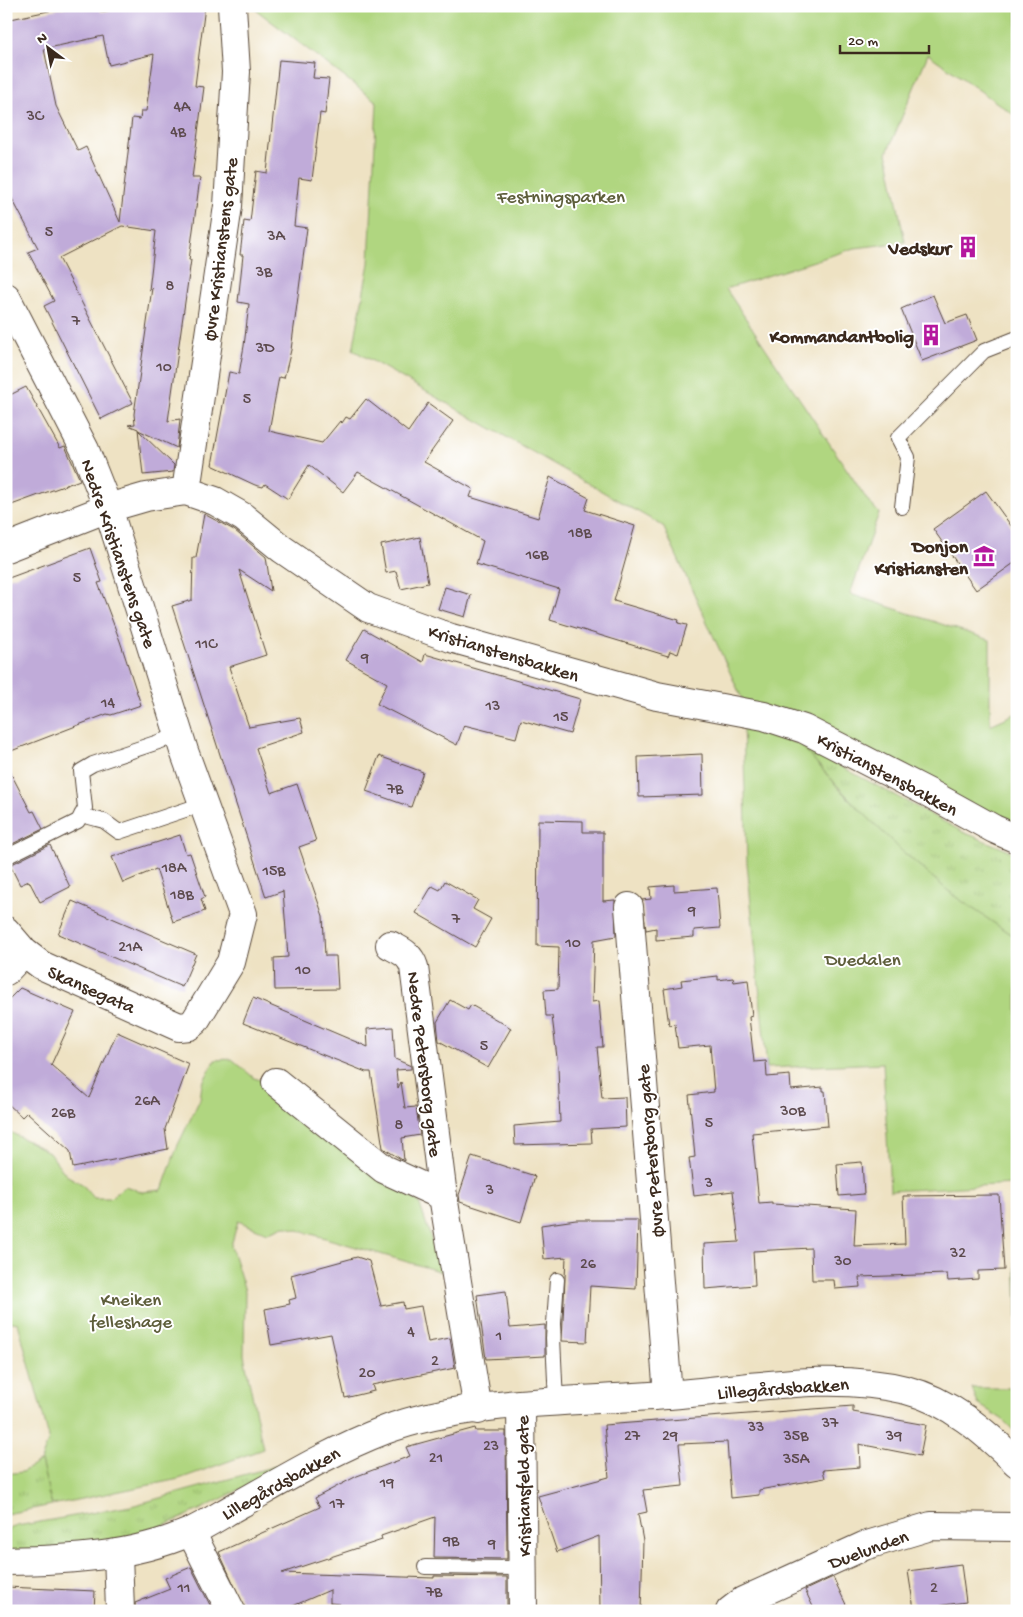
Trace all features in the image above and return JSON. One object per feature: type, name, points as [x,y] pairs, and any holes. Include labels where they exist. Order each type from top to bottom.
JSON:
[{"type":"street","name":"Øvre Kristianstens gate","points":[[186,491],[228,206],[236,72],[232,6]]},
{"type":"street","name":"Nedre Kristianstens gate","points":[[6,298],[85,450],[108,508],[179,734],[243,914],[231,962],[195,1021],[189,1026]]},
{"type":"street","name":"Kristianstensbakken","points":[[6,548],[108,508],[146,497],[186,491],[215,501],[243,517],[282,549],[368,608],[451,638],[656,696],[764,716],[804,729],[930,793],[994,829],[1017,839]]},
{"type":"street","name":"Øvre Petersborg gate","points":[[629,907],[668,1395]]},
{"type":"street","name":"Skansegata","points":[[6,931],[24,952],[41,965],[179,1027],[189,1026]]},
{"type":"street","name":"Nedre Petersborg gate","points":[[390,945],[405,953],[412,960],[414,967],[443,1196],[478,1410]]},
{"type":"street","points":[[6,972],[24,952]]},
{"type":"street","name":"Nedre Petersborg gate","points":[[276,1082],[384,1169],[443,1196]]},
{"type":"street","name":"Lillegårdsbakken","points":[[6,1561],[63,1560],[146,1548],[191,1532],[342,1448],[387,1429],[431,1416],[521,1404],[668,1395],[845,1380],[909,1391],[938,1402],[973,1423],[1016,1462]]},
{"type":"street","name":"Kristiansfeld gate","points":[[521,1404],[523,1611]]},
{"type":"street","name":"Duelunden","points":[[730,1611],[743,1601],[799,1574],[864,1546],[893,1537],[931,1526],[1017,1527]]},
{"type":"street","points":[[191,1532],[231,1611]]},
{"type":"street","points":[[118,1553],[120,1611]]},
{"type":"lane","points":[[902,507],[908,457],[898,438],[984,351],[1017,338]]},
{"type":"lane","points":[[6,857],[78,821],[85,808],[81,771],[93,764],[179,734]]},
{"type":"lane","points":[[81,815],[104,821],[119,832],[203,804]]},
{"type":"lane","points":[[556,1402],[553,1338],[557,1280]]},
{"type":"lane","name":"Kristiansfeld gate","points":[[425,1566],[522,1568]]},
{"type":"green space","name":"Festningsparken","points":[[251,6],[1017,6],[1017,117],[928,54],[887,153],[905,242],[855,248],[726,289],[868,501],[879,513],[850,594],[990,640],[990,725],[1017,713],[1017,823],[983,810],[743,701],[663,526],[353,350],[369,263],[377,102]]},
{"type":"green space","name":"Duedalen","points":[[743,722],[801,745],[842,792],[902,851],[953,895],[1010,934],[1017,936],[1017,1318],[1013,1184],[890,1191],[883,1063],[767,1068],[747,863]]},
{"type":"green space","points":[[801,745],[963,832],[1017,854],[1017,936],[1010,934],[960,900],[932,878],[892,842],[836,785]]},
{"type":"green space","name":"Kneiken felleshage","points":[[232,1059],[254,1078],[267,1082],[373,1175],[419,1202],[442,1272],[284,1226],[267,1233],[238,1221],[231,1246],[245,1291],[244,1355],[263,1449],[179,1479],[52,1505],[41,1461],[49,1438],[18,1323],[6,1321],[6,1130],[49,1152],[66,1175],[82,1184],[94,1198],[110,1198],[125,1186],[142,1192],[162,1190],[177,1147],[200,1099],[202,1084],[215,1060]]},
{"type":"green space","points":[[972,1388],[1017,1388],[1017,1434],[1002,1419],[978,1404]]},
{"type":"green space","points":[[41,1461],[52,1505],[6,1514],[6,1474],[22,1472]]},
{"type":"green space","points":[[294,1461],[199,1510],[149,1531],[124,1539],[98,1544],[6,1553],[6,1530],[17,1526],[131,1506]]},
{"type":"building","points":[[72,6],[100,6],[101,12],[136,6],[205,6],[195,86],[204,87],[192,178],[200,178],[189,260],[191,260],[168,421],[180,419],[177,448],[128,425],[135,424],[134,414],[152,288],[149,290],[156,231],[122,226],[59,258],[133,403],[101,419],[44,306],[54,301],[28,252],[38,248],[6,187],[6,20]],"holes":[[[103,36],[109,65],[154,54],[146,111],[141,111],[140,119],[132,118],[120,222],[86,147],[78,151],[56,106],[44,49]]]},
{"type":"building","points":[[279,60],[315,63],[313,78],[329,79],[325,114],[320,113],[312,180],[299,178],[294,226],[307,228],[291,350],[284,378],[279,377],[269,431],[322,443],[340,421],[342,423],[346,417],[350,419],[366,399],[408,432],[428,403],[453,421],[424,462],[473,489],[470,497],[538,518],[550,477],[589,498],[585,510],[635,526],[614,601],[679,620],[678,623],[687,625],[678,654],[670,651],[668,656],[550,620],[559,589],[476,564],[483,541],[358,472],[343,492],[309,465],[288,499],[265,484],[263,487],[255,485],[212,465],[229,372],[239,374],[244,346],[249,304],[238,302],[243,255],[240,255],[244,221],[250,222],[256,171],[267,173]]},
{"type":"building","name":"Kommandantbolig","points":[[933,295],[945,323],[967,315],[977,340],[922,361],[901,309]]},
{"type":"building","points":[[26,387],[60,448],[65,446],[80,480],[6,507],[6,397]]},
{"type":"building","points":[[138,430],[174,465],[173,472],[143,475]]},
{"type":"building","points":[[986,491],[1017,534],[1017,561],[976,590],[933,529]]},
{"type":"building","points":[[204,514],[234,530],[266,557],[271,591],[239,570],[266,655],[229,667],[249,727],[300,718],[304,732],[256,748],[271,793],[297,784],[316,841],[299,847],[323,916],[325,956],[336,956],[338,989],[275,990],[274,958],[288,957],[283,891],[266,897],[172,606],[192,600],[193,558],[196,558]]},
{"type":"building","points":[[420,537],[428,583],[401,589],[396,571],[386,573],[381,545]]},
{"type":"building","points":[[90,548],[102,582],[98,583],[141,705],[111,715],[107,714],[6,753],[6,579]]},
{"type":"building","points":[[445,587],[471,595],[465,617],[438,609]]},
{"type":"building","points":[[364,629],[423,662],[425,654],[580,699],[570,734],[521,720],[516,738],[464,725],[457,745],[377,704],[387,683],[346,660]]},
{"type":"building","points":[[702,754],[703,795],[639,797],[638,757]]},
{"type":"building","points":[[379,756],[423,772],[411,807],[366,791]]},
{"type":"building","points":[[6,764],[31,812],[34,811],[43,829],[6,847]]},
{"type":"building","points":[[538,820],[583,821],[583,832],[603,832],[603,901],[615,900],[616,936],[594,940],[592,1002],[599,1001],[603,1047],[597,1047],[602,1098],[625,1097],[626,1127],[591,1129],[592,1143],[515,1145],[514,1126],[560,1122],[558,1066],[552,1016],[546,1016],[544,990],[558,989],[559,947],[537,946]]},
{"type":"building","points":[[180,835],[186,854],[190,853],[205,897],[201,899],[205,911],[173,922],[156,869],[123,883],[112,857]]},
{"type":"building","points":[[50,845],[70,887],[40,902],[29,881],[20,885],[10,865]]},
{"type":"building","points":[[445,881],[478,900],[473,909],[491,919],[475,947],[416,913],[432,886],[440,890]]},
{"type":"building","points":[[674,885],[674,891],[717,888],[720,928],[694,930],[694,937],[656,940],[656,928],[646,930],[642,900],[651,899],[650,887]]},
{"type":"building","points":[[72,901],[196,954],[182,987],[58,934]]},
{"type":"building","points":[[718,976],[718,980],[733,978],[734,982],[748,980],[752,1016],[749,1017],[754,1062],[766,1061],[767,1077],[790,1075],[791,1090],[823,1087],[823,1091],[825,1091],[828,1126],[752,1133],[759,1203],[772,1202],[772,1204],[856,1209],[854,1246],[905,1244],[903,1196],[999,1195],[1004,1270],[978,1271],[978,1279],[948,1281],[947,1274],[859,1277],[860,1287],[835,1289],[834,1280],[812,1280],[811,1248],[753,1251],[755,1285],[705,1289],[704,1244],[739,1242],[733,1191],[694,1196],[689,1158],[695,1157],[689,1095],[714,1092],[710,1045],[678,1048],[675,1024],[669,1025],[664,989],[682,986],[681,980]]},
{"type":"building","points":[[20,988],[75,1012],[51,1065],[89,1098],[117,1032],[189,1064],[165,1129],[168,1149],[73,1168],[70,1151],[27,1112],[22,1117],[6,1102],[6,1002]]},
{"type":"building","points":[[253,998],[368,1047],[367,1029],[393,1027],[395,1059],[411,1066],[411,1069],[396,1070],[398,1088],[401,1082],[405,1108],[416,1107],[420,1135],[402,1138],[404,1161],[383,1148],[371,1072],[366,1072],[243,1023]]},
{"type":"building","points":[[450,1000],[468,1010],[471,1005],[511,1028],[488,1068],[439,1041],[437,1022]]},
{"type":"building","points":[[472,1156],[535,1176],[521,1222],[460,1202],[459,1195]]},
{"type":"building","points":[[862,1162],[864,1194],[839,1196],[837,1164]]},
{"type":"building","points":[[576,1220],[638,1220],[636,1289],[590,1286],[587,1342],[562,1341],[566,1257],[544,1259],[541,1225]]},
{"type":"building","points":[[357,1257],[369,1261],[381,1306],[403,1302],[404,1309],[421,1306],[428,1342],[450,1338],[455,1368],[372,1385],[374,1391],[345,1398],[331,1334],[271,1345],[265,1309],[290,1304],[289,1300],[296,1298],[291,1275]]},
{"type":"building","points":[[506,1291],[510,1328],[545,1325],[545,1356],[486,1359],[477,1295]]},
{"type":"building","points":[[853,1406],[853,1412],[926,1425],[920,1456],[859,1444],[860,1467],[823,1470],[825,1478],[759,1490],[759,1495],[731,1498],[727,1442],[679,1444],[683,1486],[643,1490],[647,1512],[638,1514],[643,1541],[641,1611],[600,1611],[599,1536],[557,1552],[538,1496],[609,1477],[604,1425]]},
{"type":"building","points":[[475,1428],[476,1431],[506,1431],[507,1559],[434,1558],[435,1517],[381,1536],[382,1540],[282,1573],[434,1578],[434,1576],[507,1577],[507,1611],[367,1611],[340,1608],[340,1604],[330,1603],[330,1590],[281,1611],[246,1611],[219,1552],[320,1507],[315,1498],[357,1476],[410,1456],[406,1447]]},
{"type":"building","points":[[961,1564],[966,1602],[914,1609],[908,1571]]},
{"type":"building","points":[[191,1567],[213,1611],[136,1611],[135,1603],[170,1589],[165,1578]]},
{"type":"building","points":[[833,1577],[849,1611],[815,1611],[805,1590]]},
{"type":"building","points":[[6,1587],[95,1591],[94,1611],[6,1611]]},
{"type":"place","name":"Vedskur","points":[[968,247]]},
{"type":"place","name":"Kommandantbolig","points":[[931,335]]},
{"type":"place","name":"Donjon Kristiansten","points":[[984,556]]}]
